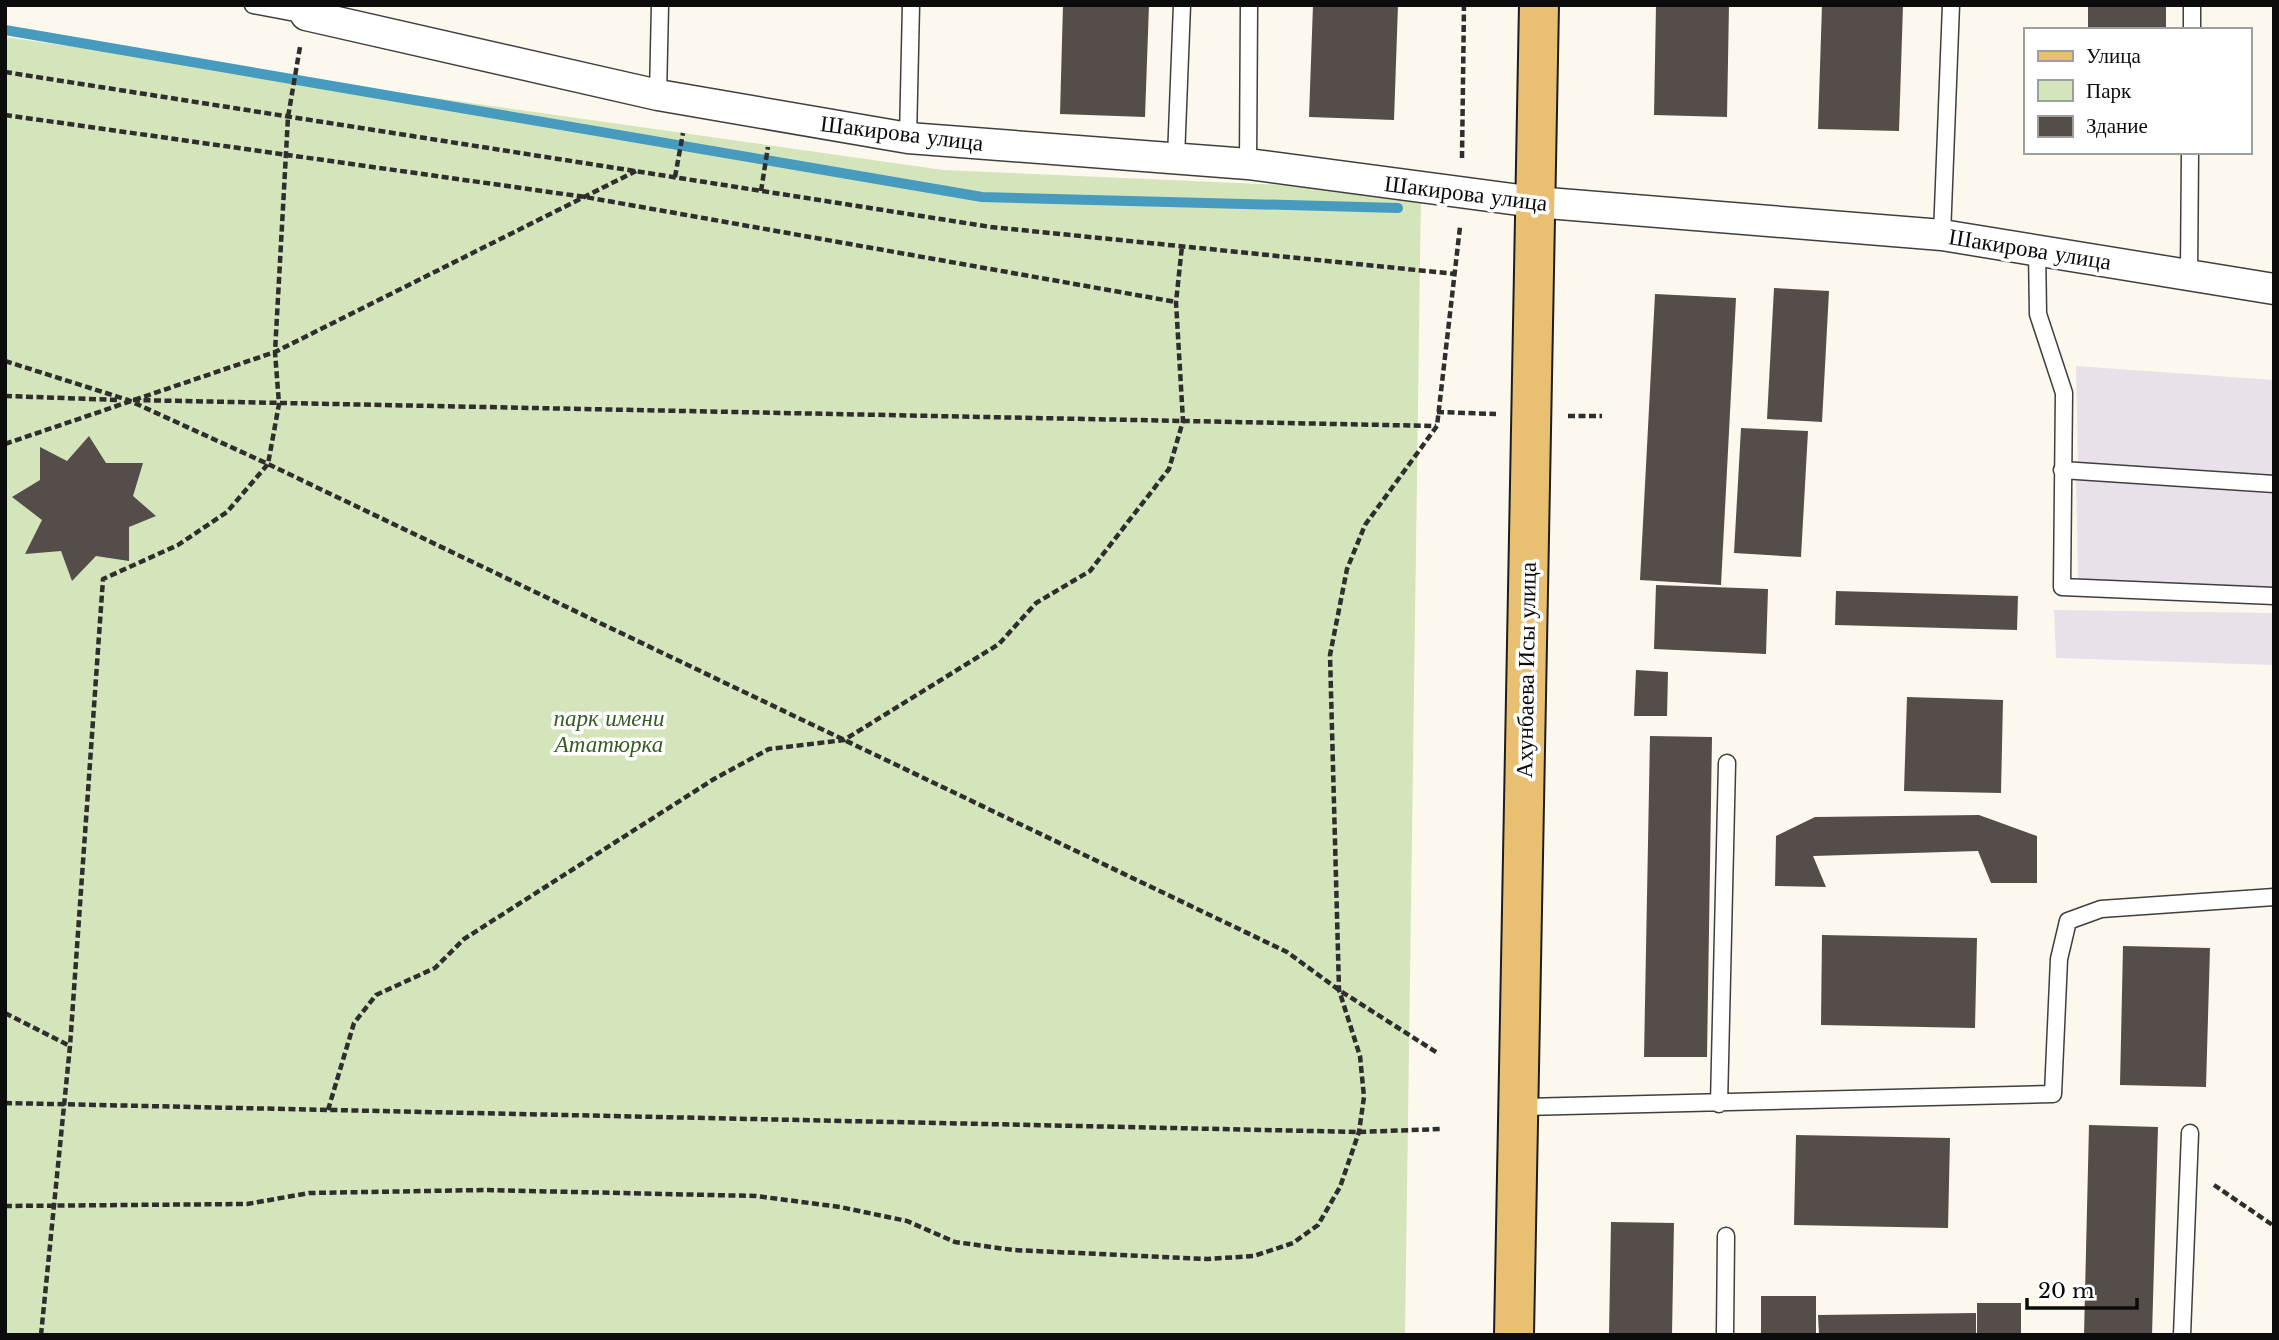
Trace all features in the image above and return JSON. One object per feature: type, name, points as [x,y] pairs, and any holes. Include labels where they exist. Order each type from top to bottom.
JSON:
[{"type":"main road","name":"Ахунбаева Исы улица","points":[[1514,1335],[1539,5]]},
{"type":"street","name":"Шакирова улица","points":[[306,10],[658,95],[908,138],[1248,164],[1535,202],[1942,235],[2274,289]]},
{"type":"lane","points":[[253,5],[306,10]]},
{"type":"lane","points":[[658,95],[660,5]]},
{"type":"lane","points":[[908,138],[911,5]]},
{"type":"lane","points":[[1176,158],[1182,5]]},
{"type":"lane","points":[[1248,164],[1250,5]]},
{"type":"lane","points":[[1942,235],[1951,5]]},
{"type":"lane","points":[[2192,5],[2192,28]]},
{"type":"lane","points":[[2189,275],[2190,154]]},
{"type":"lane","points":[[2037,249],[2038,314],[2064,393],[2062,587],[2274,596]]},
{"type":"lane","points":[[2062,470],[2274,484]]},
{"type":"lane","points":[[1719,1104],[1727,763]]},
{"type":"lane","points":[[1519,1107],[2053,1094],[2059,958],[2068,920],[2101,909],[2274,897]]},
{"type":"lane","points":[[2182,1335],[2190,1133]]},
{"type":"lane","points":[[1725,1335],[1726,1236]]},
{"type":"path","points":[[41,1335],[70,1046],[103,579],[178,545],[227,512],[268,464],[279,404],[275,352],[288,117],[297,64]]},
{"type":"path","points":[[5,72],[991,227],[1456,274]]},
{"type":"path","points":[[5,115],[585,197],[1176,302]]},
{"type":"path","points":[[675,177],[683,130]]},
{"type":"path","points":[[761,191],[768,145]]},
{"type":"path","points":[[5,444],[275,352],[636,171]]},
{"type":"path","points":[[328,1110],[354,1023],[376,995],[435,968],[464,939],[714,779],[769,749],[844,740],[999,644],[1036,603],[1090,571],[1169,469],[1183,421],[1176,302],[1182,246]]},
{"type":"path","points":[[5,361],[128,400],[268,464],[1287,952],[1339,990],[1439,1054]]},
{"type":"path","points":[[5,396],[279,404],[1437,426],[1365,525],[1347,569],[1330,655],[1339,990],[1360,1056],[1364,1097],[1359,1132],[1340,1187],[1318,1225],[1293,1243],[1254,1256],[1208,1259],[1013,1250],[955,1242],[907,1221],[840,1207],[756,1196],[484,1190],[309,1192],[247,1204],[5,1206]]},
{"type":"path","points":[[5,1013],[70,1046]]},
{"type":"path","points":[[5,1103],[1359,1132],[1443,1129]]},
{"type":"path","points":[[2211,1183],[2274,1226]]},
{"type":"shaded area","points":[[2076,366],[2274,380],[2274,480],[2078,468]]},
{"type":"shaded area","points":[[2076,477],[2274,494],[2274,589],[2078,579]]},
{"type":"shaded area","points":[[2054,610],[2274,613],[2274,665],[2056,658]]},
{"type":"green space","name":"парк имени Ататюрка","points":[[5,37],[943,170],[1421,191],[1405,1335],[5,1335]]},
{"type":"building","points":[[1063,5],[1149,5],[1145,117],[1060,114]]},
{"type":"building","points":[[1313,5],[1398,5],[1394,120],[1309,117]]},
{"type":"building","points":[[1656,5],[1729,5],[1727,117],[1654,115]]},
{"type":"building","points":[[1822,5],[1903,5],[1899,131],[1818,129]]},
{"type":"building","points":[[2088,5],[2166,5],[2166,28],[2088,28]]},
{"type":"building","points":[[1774,288],[1829,291],[1822,422],[1767,419]]},
{"type":"building","points":[[1655,294],[1736,298],[1721,585],[1640,580]]},
{"type":"building","points":[[1741,428],[1808,431],[1801,557],[1734,553]]},
{"type":"building","points":[[89,436],[106,463],[143,463],[133,496],[156,516],[129,527],[129,561],[96,556],[72,581],[61,551],[25,554],[42,520],[12,497],[40,480],[40,447],[67,461]]},
{"type":"building","points":[[1656,585],[1768,589],[1766,654],[1654,649]]},
{"type":"building","points":[[1836,591],[2018,596],[2017,630],[1835,625]]},
{"type":"building","points":[[1636,670],[1668,672],[1667,716],[1634,716]]},
{"type":"building","points":[[1907,697],[2003,700],[2001,793],[1904,791]]},
{"type":"building","points":[[1650,736],[1712,737],[1707,1057],[1644,1057]]},
{"type":"building","points":[[1979,815],[2037,836],[2037,883],[1991,883],[1978,851],[1813,856],[1826,887],[1775,886],[1776,836],[1815,817]]},
{"type":"building","points":[[1822,935],[1977,938],[1975,1028],[1821,1025]]},
{"type":"building","points":[[2123,946],[2210,948],[2206,1087],[2120,1085]]},
{"type":"building","points":[[2089,1125],[2158,1127],[2152,1335],[2084,1335]]},
{"type":"building","points":[[1796,1135],[1950,1138],[1948,1228],[1794,1225]]},
{"type":"building","points":[[1611,1222],[1674,1223],[1672,1335],[1609,1335]]},
{"type":"building","points":[[1761,1296],[1816,1296],[1816,1335],[1761,1335]]},
{"type":"building","points":[[1977,1303],[2021,1303],[2021,1335],[1977,1335]]},
{"type":"building","points":[[1976,1313],[1976,1335],[1819,1335],[1818,1315]]},
{"type":"waterway","points":[[5,30],[982,197],[1398,208]]}]
